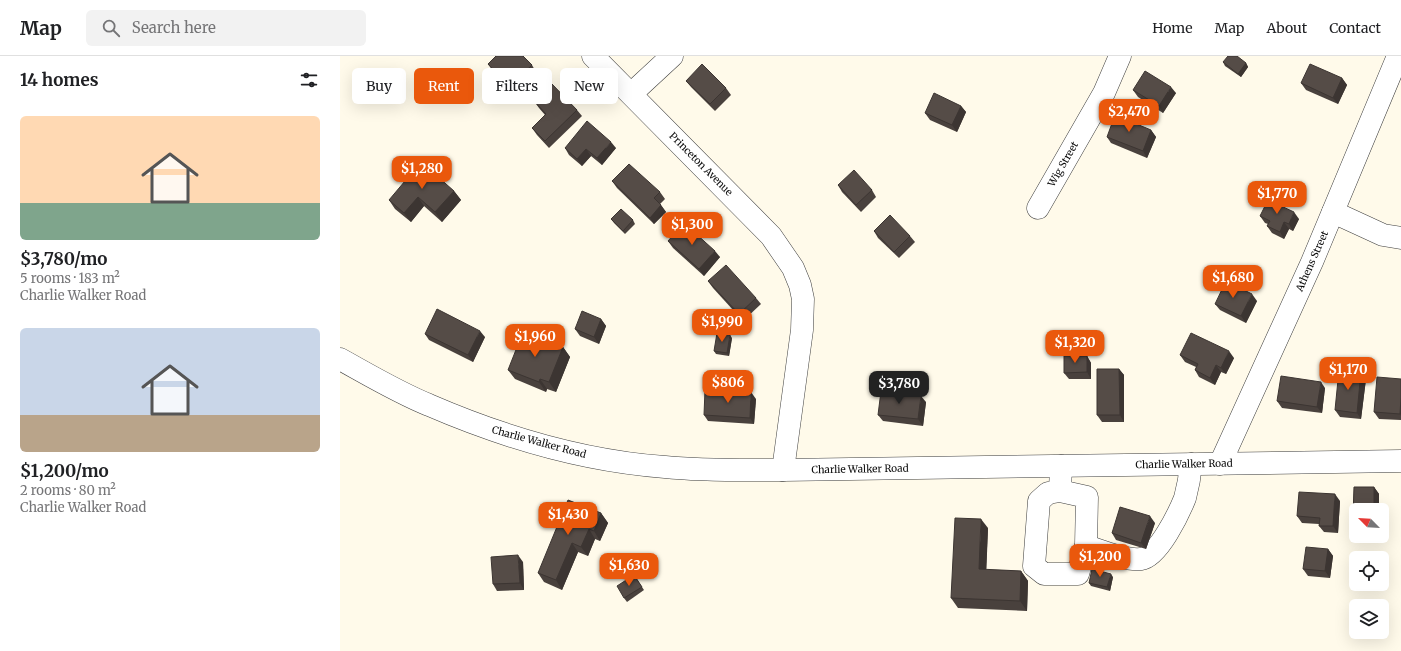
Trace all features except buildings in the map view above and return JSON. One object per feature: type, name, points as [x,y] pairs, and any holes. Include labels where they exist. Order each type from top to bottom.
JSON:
[{"type":"street","name":"Princeton Avenue","points":[[593,56],[771,236],[793,268],[800,285],[803,299],[802,330],[783,470]]},
{"type":"street","points":[[631,94],[672,56]]},
{"type":"street","name":"Wig Street","points":[[1038,208],[1104,93],[1120,56]]},
{"type":"street","name":"Athens Street","points":[[1220,464],[1312,262],[1398,60]]},
{"type":"street","points":[[1333,212],[1383,235],[1401,238]]},
{"type":"street","name":"Charlie Walker Road","points":[[340,359],[428,405],[500,432],[559,449],[611,460],[664,467],[715,470],[783,470],[1401,461]]},
{"type":"street","points":[[1086,546],[1130,558],[1142,559],[1151,554],[1159,545],[1179,510],[1188,484],[1191,464]]},
{"type":"street","points":[[1060,490],[1061,466]]},
{"type":"street","points":[[1060,490],[1086,497],[1086,546],[1078,574],[1044,574],[1034,566],[1040,501],[1048,493],[1060,490]]}]
